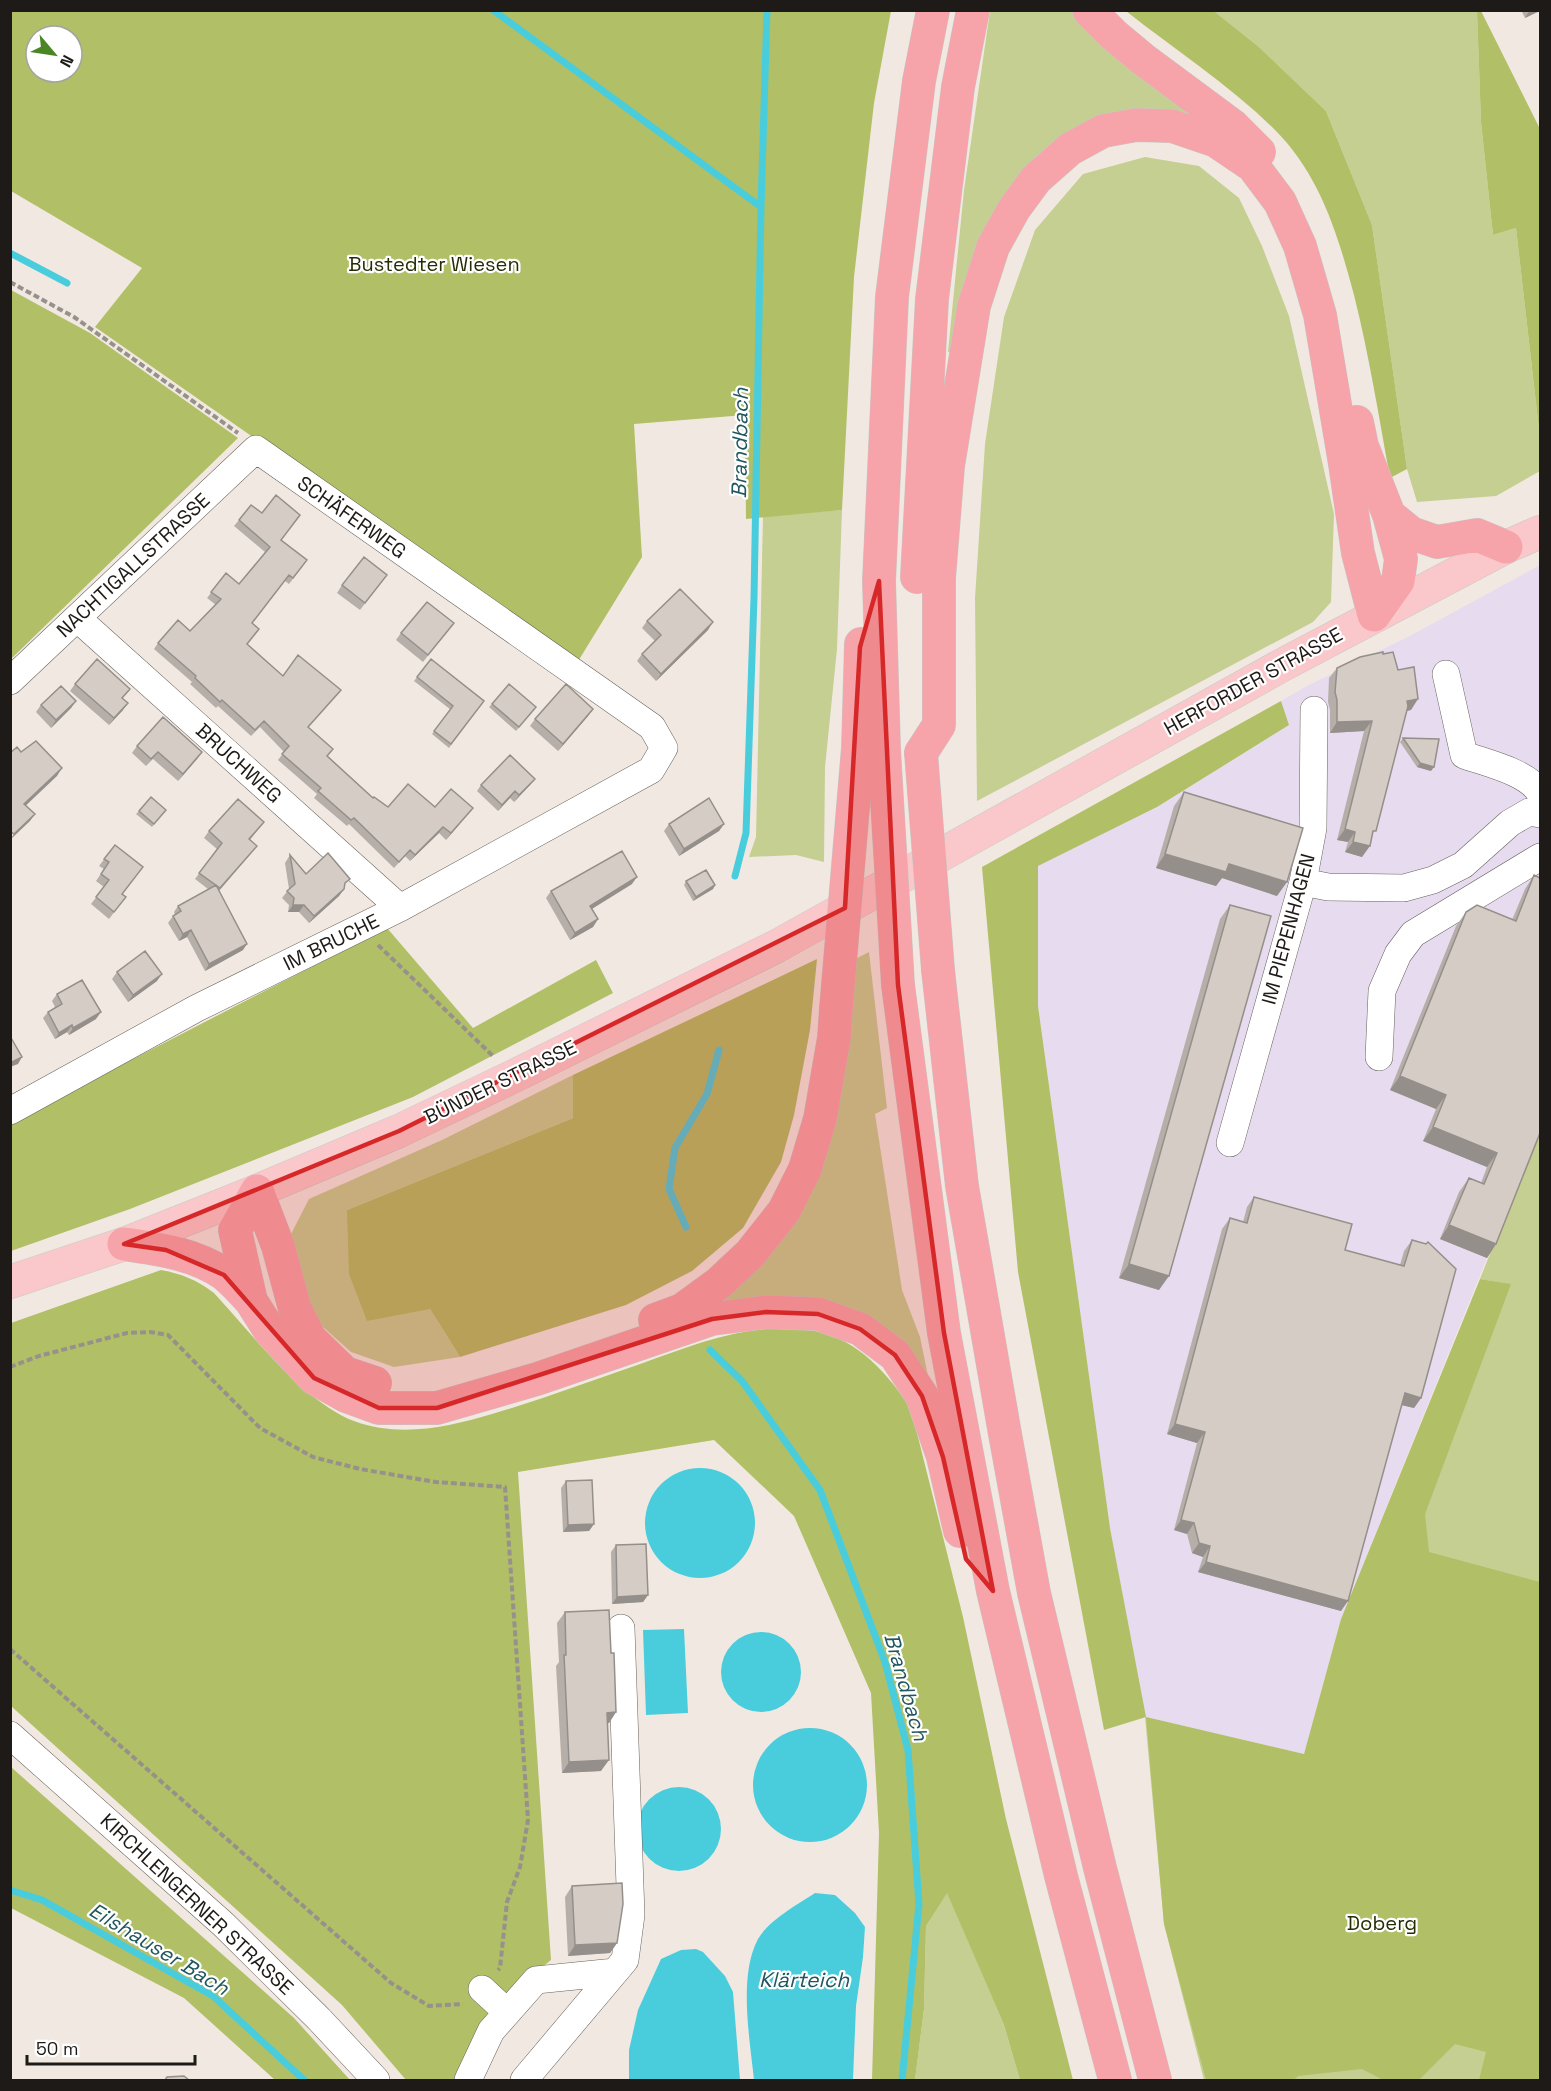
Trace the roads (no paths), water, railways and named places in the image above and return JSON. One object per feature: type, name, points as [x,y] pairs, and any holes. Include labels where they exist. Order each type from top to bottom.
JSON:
[{"type":"highway","points":[[257,1191],[278,1246],[295,1309],[310,1339],[345,1372],[386,1387],[432,1389],[481,1377],[615,1337],[682,1310],[719,1283],[750,1254],[784,1211],[805,1170],[820,1119],[834,1038],[871,749],[892,297],[919,81],[933,10]]},
{"type":"highway","points":[[973,10],[958,87],[932,299],[917,578],[921,753],[938,970],[962,1186],[1034,1593],[1100,1868],[1155,2080]]},
{"type":"highway","points":[[1089,10],[1144,60],[1233,126],[1264,157],[1297,204],[1316,242],[1334,308],[1362,446],[1389,515],[1401,559],[1398,581],[1374,615]]},
{"type":"highway","points":[[921,753],[939,725],[939,578],[948,466],[974,306],[993,247],[1014,209],[1036,179],[1070,149],[1103,131],[1136,125],[1172,126],[1216,141],[1253,166],[1280,202],[1300,246],[1320,315],[1358,553],[1374,615]]},
{"type":"highway","points":[[1389,515],[1411,533],[1437,542],[1477,535],[1506,547]]},
{"type":"highway","points":[[871,749],[898,985],[944,1333],[993,1591],[1061,1876],[1115,2080]]},
{"type":"highway","points":[[251,1301],[235,1230],[257,1191]]},
{"type":"highway","points":[[124,1244],[166,1250],[198,1260],[224,1275],[251,1301],[270,1331],[314,1378],[346,1396],[380,1408],[437,1408],[537,1379],[712,1319],[766,1312],[819,1314],[860,1329],[895,1355],[922,1396],[943,1456],[966,1559],[993,1591]]},
{"type":"main road","name":"HERFORDER STRASSE","points":[[970,839],[1374,615],[1540,532]]},
{"type":"main road","name":"BÜNDER STRASSE","points":[[10,1282],[124,1244],[399,1131],[777,946],[970,839]]},
{"type":"street","name":"NACHTIGALLSTRASSE","points":[[10,681],[256,449]]},
{"type":"street","name":"SCHÄFERWEG","points":[[256,449],[652,727],[664,748],[651,770]]},
{"type":"street","name":"BRUCHWEG","points":[[77,618],[400,908]]},
{"type":"street","points":[[1446,674],[1464,755],[1516,774],[1537,786],[1540,793]]},
{"type":"street","name":"IM PIEPENHAGEN","points":[[1230,1143],[1303,882],[1313,828],[1314,710]]},
{"type":"street","name":"IM BRUCHE","points":[[10,1111],[197,1008],[400,908],[651,770]]},
{"type":"street","points":[[1303,882],[1328,887],[1404,888],[1433,880],[1463,865],[1510,823],[1528,812],[1540,814]]},
{"type":"street","points":[[1379,1057],[1382,991],[1398,954],[1413,934],[1540,857]]},
{"type":"street","points":[[524,2080],[626,1960],[631,1915],[621,1628]]},
{"type":"street","name":"KIRCHLENGERNER STRASSE","points":[[10,1735],[223,1924],[319,2019],[376,2080]]},
{"type":"street","points":[[468,2080],[491,2031],[536,1980],[615,1972]]},
{"type":"street","points":[[482,1989],[507,2012]]},
{"type":"water","points":[[700,1468],[721,1472],[739,1484],[751,1502],[755,1523],[751,1544],[739,1562],[721,1574],[700,1578],[679,1574],[661,1562],[649,1544],[645,1523],[649,1502],[661,1484],[679,1472]]},
{"type":"water","points":[[684,1629],[688,1713],[646,1715],[643,1630]]},
{"type":"water","points":[[761,1632],[776,1635],[789,1644],[798,1657],[801,1672],[798,1687],[789,1700],[776,1709],[761,1712],[746,1709],[733,1700],[724,1687],[721,1672],[724,1657],[733,1644],[746,1635]]},
{"type":"water","points":[[810,1728],[832,1733],[850,1745],[862,1763],[867,1785],[862,1807],[850,1825],[832,1837],[810,1842],[788,1837],[770,1825],[758,1807],[753,1785],[758,1763],[770,1745],[788,1733]]},
{"type":"water","points":[[679,1787],[695,1790],[709,1799],[718,1813],[721,1829],[718,1845],[709,1859],[695,1868],[679,1871],[663,1868],[649,1859],[640,1845],[637,1829],[640,1813],[649,1799],[663,1790]]},
{"type":"water","name":"Klärteich","points":[[815,1893],[835,1895],[855,1913],[865,1927],[856,2006],[853,2080],[754,2080],[747,2008],[748,1971],[752,1954],[758,1939],[769,1926],[784,1913]]},
{"type":"water","name":"Klärteich","points":[[696,1949],[703,1952],[725,1976],[733,1992],[740,2080],[629,2080],[629,2050],[638,2010],[661,1959],[681,1950]]},
{"type":"waterway","points":[[493,10],[761,207]]},
{"type":"waterway","name":"Brandbach","points":[[735,876],[746,833],[754,598],[767,10]]},
{"type":"waterway","points":[[10,253],[67,283]]},
{"type":"waterway","name":"Brandbach","points":[[686,1227],[669,1189],[675,1148],[707,1094],[719,1050]]},
{"type":"waterway","name":"Brandbach","points":[[710,1350],[742,1381],[820,1490],[885,1662],[908,1750],[919,1904],[902,2080]]},
{"type":"waterway","name":"Eilshauser Bach","points":[[10,1890],[42,1900],[213,1996],[304,2080]]},
{"type":"park label","name":"Bustedter Wiesen","points":[[434,264]]},
{"type":"park label","name":"Doberg","points":[[1382,1923]]}]
